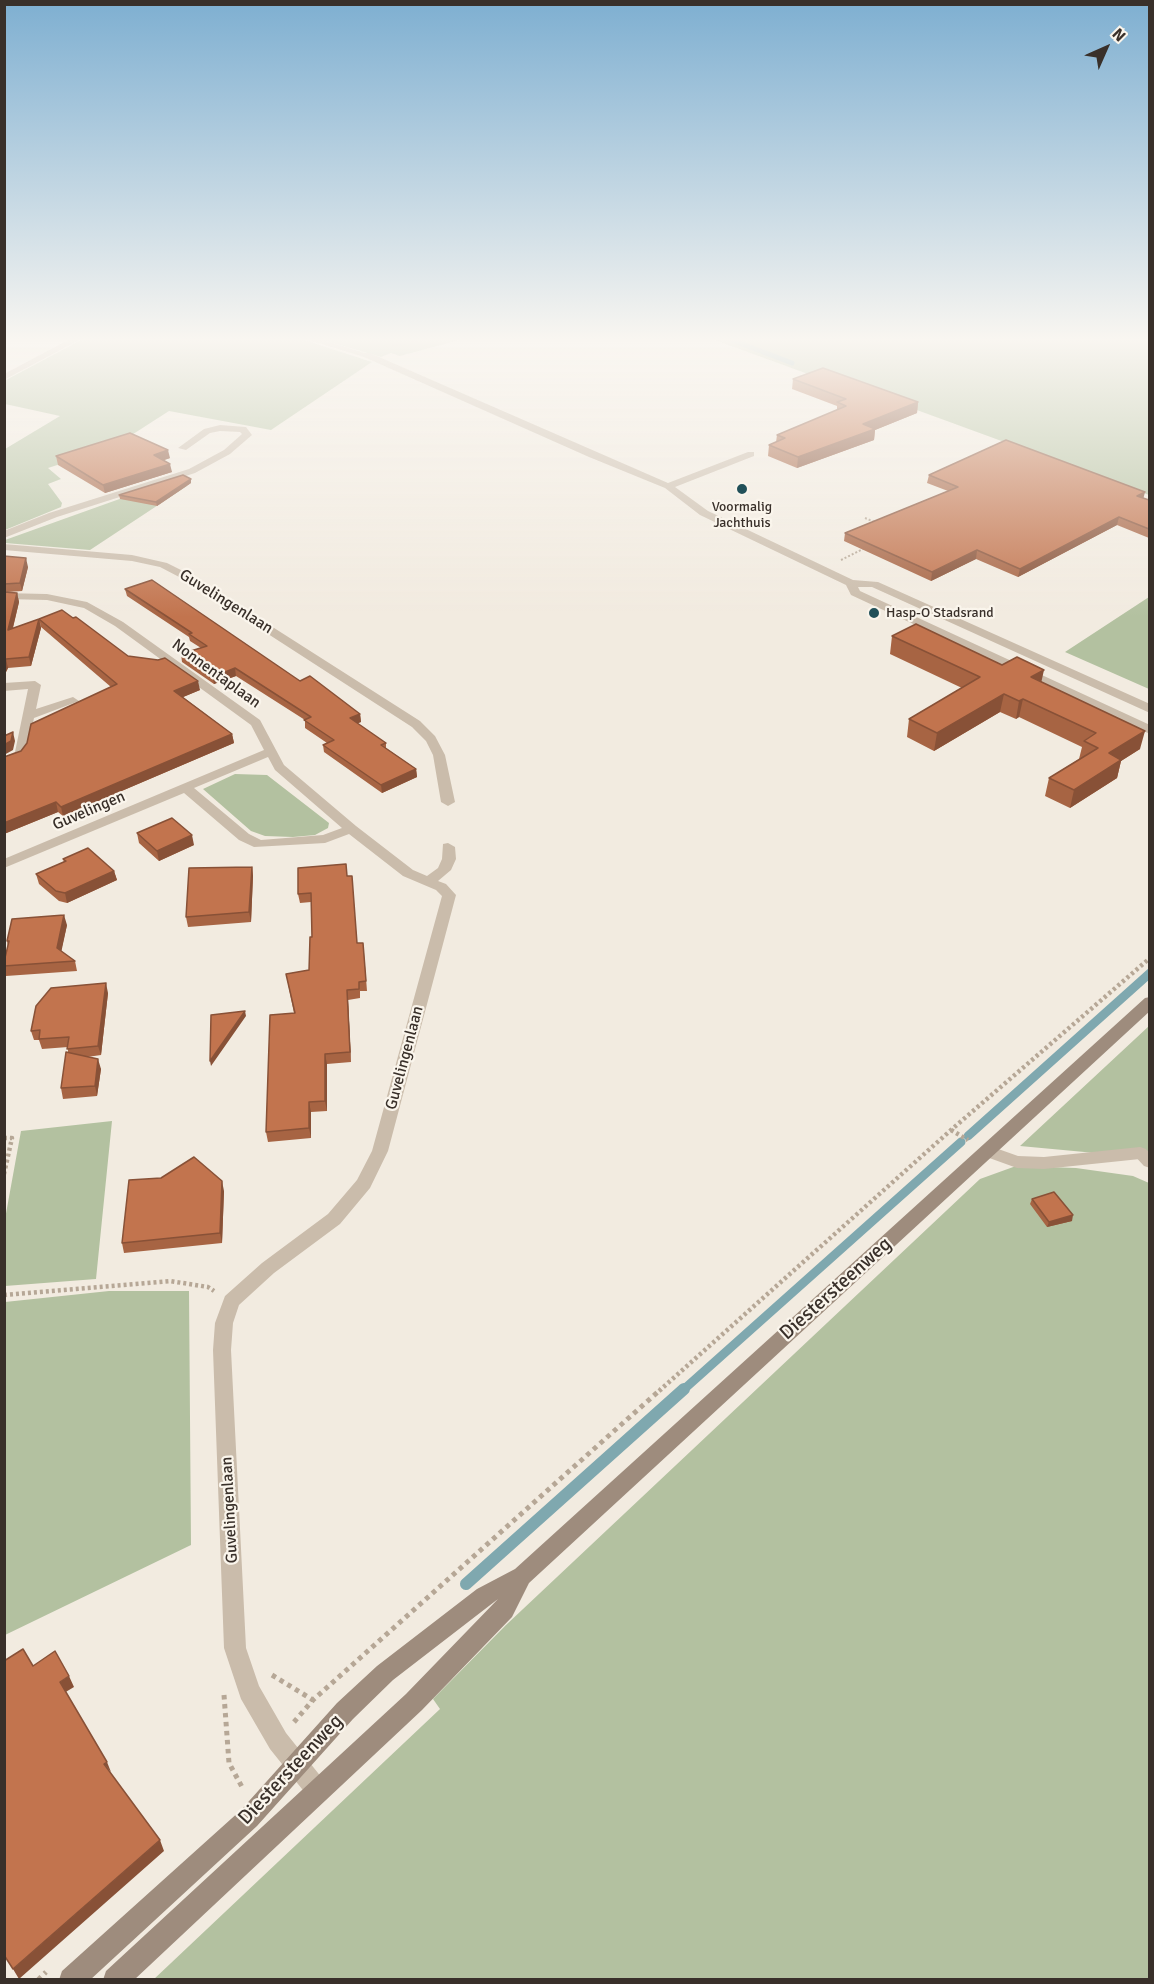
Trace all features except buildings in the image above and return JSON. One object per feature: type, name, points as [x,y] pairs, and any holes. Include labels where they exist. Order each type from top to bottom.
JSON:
[{"type":"main road","name":"Diestersteenweg","points":[[71,1980],[249,1818],[297,1763],[385,1673],[484,1596],[522,1576],[1149,1002]]},
{"type":"main road","name":"Diestersteenweg","points":[[115,1980],[414,1702],[504,1610],[522,1576]]},
{"type":"street","points":[[183,448],[206,432]]},
{"type":"street","points":[[4,535],[53,514],[192,471],[244,441],[247,435],[245,432]]},
{"type":"street","points":[[538,432],[668,486],[704,513],[851,583],[874,584],[1149,709]]},
{"type":"street","points":[[668,486],[751,454]]},
{"type":"street","name":"Guvelingenlaan","points":[[4,547],[132,558],[163,565],[187,577],[416,724],[430,739],[439,755],[448,802]]},
{"type":"street","points":[[851,583],[855,593],[1149,730]]},
{"type":"street","name":"Nonnentaplaan","points":[[4,596],[47,597],[87,605],[98,610],[256,723],[266,739],[269,752],[279,767],[351,830],[408,873],[429,881]]},
{"type":"street","points":[[4,687],[35,685],[21,752],[18,756],[4,762]]},
{"type":"street","points":[[30,715],[73,701]]},
{"type":"street","name":"Guvelingen","points":[[4,864],[269,752]]},
{"type":"street","points":[[186,788],[244,837],[259,844],[325,839],[351,830]]},
{"type":"street","points":[[429,881],[444,870],[449,859],[448,848]]},
{"type":"street","name":"Guvelingenlaan","points":[[318,1791],[278,1741],[249,1691],[236,1648],[222,1350],[224,1323],[231,1301],[268,1268],[334,1219],[364,1184],[380,1151],[449,896],[429,881]]},
{"type":"street","points":[[987,1151],[1017,1162],[1044,1163],[1144,1157]]},
{"type":"path","points":[[865,518],[880,524]]},
{"type":"path","points":[[821,569],[873,543]]},
{"type":"path","name":"Diestersteenweg","points":[[268,1672],[313,1700],[942,1138],[1149,958]]},
{"type":"path","points":[[4,1138],[12,1138],[5,1174]]},
{"type":"path","points":[[4,1295],[89,1286],[170,1281],[208,1287],[231,1301]]},
{"type":"path","points":[[225,1690],[223,1700],[229,1763],[242,1787]]},
{"type":"green space","points":[[34,432],[137,432],[113,447],[48,468],[61,479],[48,484],[62,503],[61,507],[5,530],[5,449]]},
{"type":"green space","points":[[976,432],[1149,432],[1149,495]]},
{"type":"green space","points":[[167,482],[187,486],[90,550],[5,543],[5,540]]},
{"type":"green space","points":[[1149,597],[1149,689],[1065,652]]},
{"type":"green space","points":[[235,774],[267,775],[329,823],[328,828],[315,835],[293,837],[265,836],[251,831],[203,789]]},
{"type":"green space","points":[[1149,1026],[1149,1158],[1020,1146]]},
{"type":"green space","points":[[112,1121],[96,1279],[5,1286],[5,1219],[21,1131]]},
{"type":"green space","points":[[1016,1166],[1076,1168],[1133,1176],[1149,1183],[1149,1979],[153,1980],[440,1709],[433,1699],[506,1625],[980,1179]]},
{"type":"green space","points":[[109,1291],[189,1291],[191,1545],[5,1635],[5,1302]]},
{"type":"waterway","points":[[968,1136],[1150,973]]},
{"type":"waterway","points":[[682,1391],[961,1142]]},
{"type":"waterway","points":[[466,1584],[684,1389]]},
{"type":"place","name":"Voormalig Jachthuis","points":[[742,489]]},
{"type":"place","name":"Hasp-O Stadsrand","points":[[874,613]]}]
